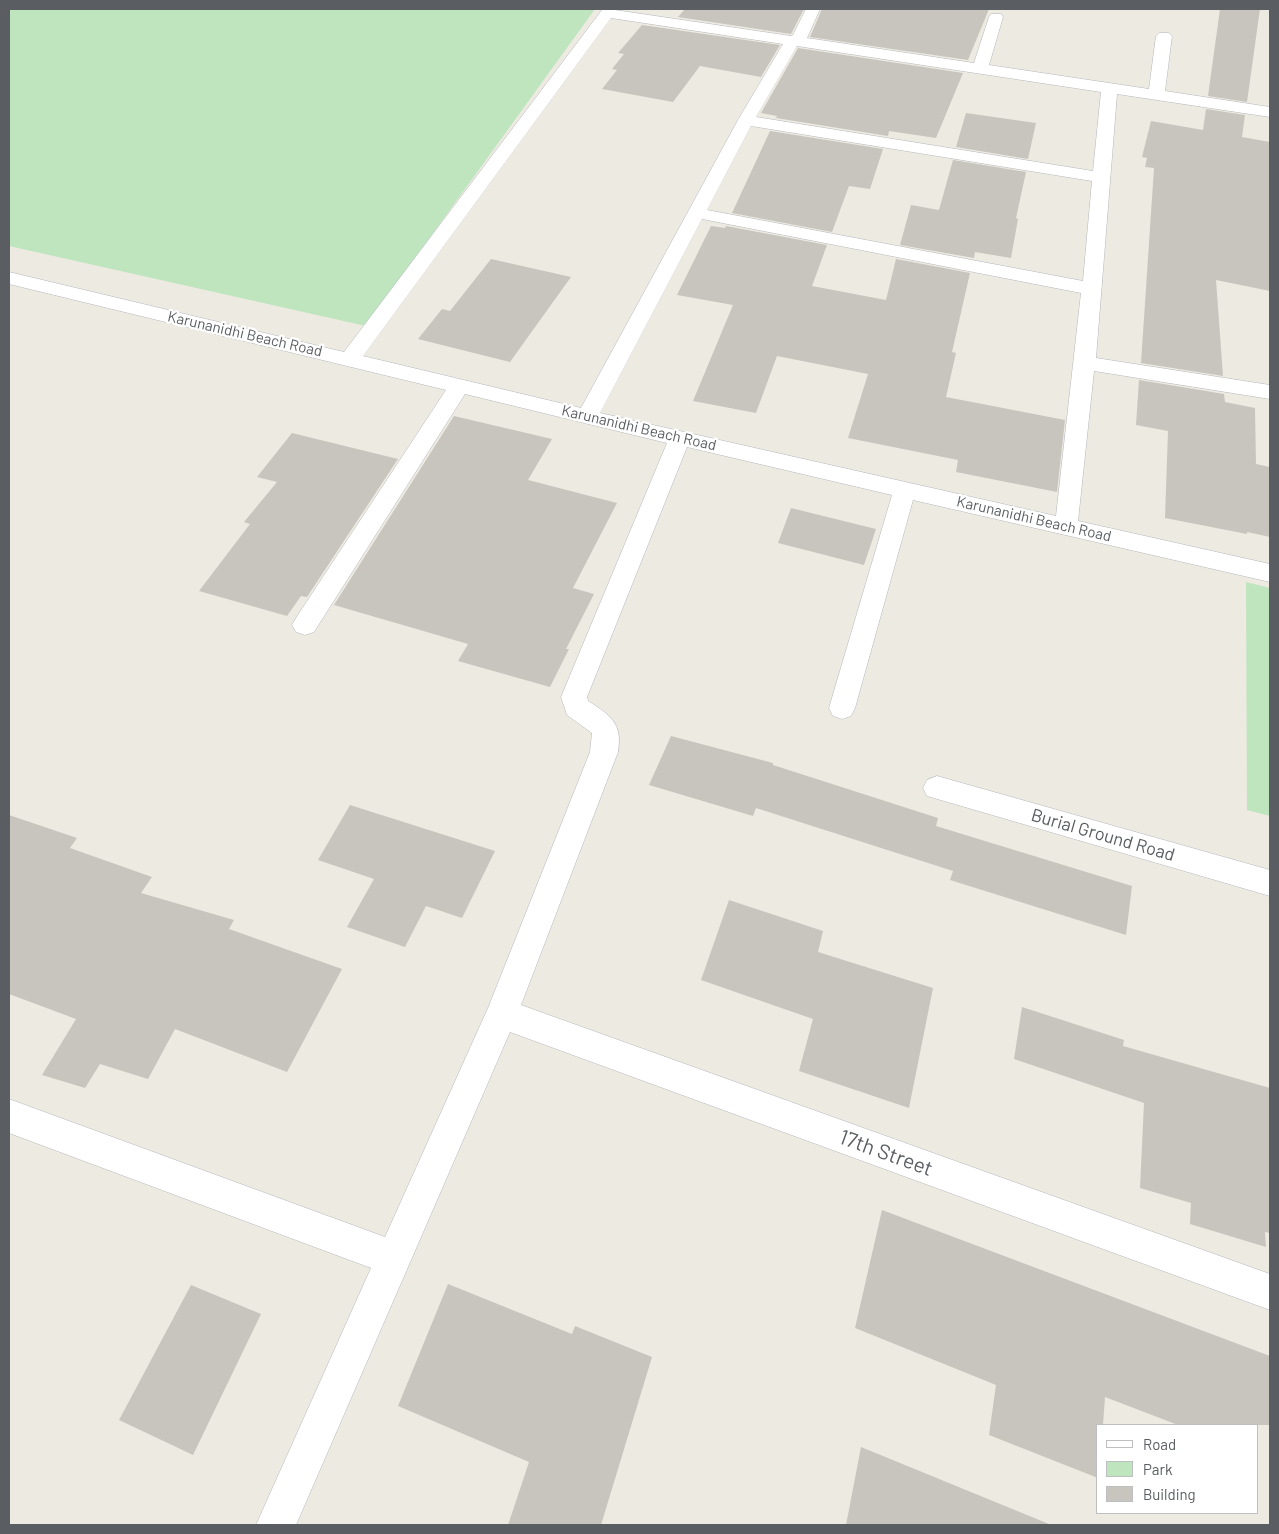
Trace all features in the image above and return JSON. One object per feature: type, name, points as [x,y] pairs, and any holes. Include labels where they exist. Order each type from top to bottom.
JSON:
[{"type":"street","points":[[588,417],[746,120],[796,41],[813,9]]},
{"type":"street","points":[[350,359],[607,13],[658,14],[796,41],[1270,112]]},
{"type":"street","points":[[980,69],[996,17]]},
{"type":"street","points":[[1156,95],[1164,36]]},
{"type":"street","points":[[1066,527],[1085,364],[1109,88]]},
{"type":"street","points":[[746,120],[1101,177]]},
{"type":"street","points":[[697,214],[1092,289]]},
{"type":"street","name":"Karunanidhi Beach Road","points":[[9,278],[350,359],[459,387],[1270,573]]},
{"type":"street","points":[[1085,364],[1270,392]]},
{"type":"street","points":[[305,626],[459,387]]},
{"type":"street","points":[[276,1525],[502,1014],[604,752],[608,738],[602,723],[576,707],[574,697],[680,437]]},
{"type":"street","points":[[842,708],[905,489]]},
{"type":"street","name":"Burial Ground Road","points":[[937,788],[1270,883]]},
{"type":"street","name":"17th Street","points":[[502,1014],[1270,1292]]},
{"type":"street","points":[[9,1116],[393,1258]]},
{"type":"green space","points":[[9,9],[595,9],[366,326],[9,246]]},
{"type":"green space","points":[[1246,582],[1270,588],[1270,816],[1247,810]]},
{"type":"building","points":[[685,9],[804,9],[791,34],[678,17]]},
{"type":"building","points":[[822,9],[989,9],[968,60],[810,37]]},
{"type":"building","points":[[1220,9],[1260,9],[1247,102],[1208,96]]},
{"type":"building","points":[[642,25],[780,45],[761,77],[700,66],[673,102],[602,89],[617,70],[612,69],[624,54],[618,53]]},
{"type":"building","points":[[798,48],[963,73],[936,138],[889,131],[888,136],[776,118],[777,116],[761,113]]},
{"type":"building","points":[[1206,109],[1245,115],[1242,137],[1270,142],[1270,291],[1216,280],[1223,376],[1141,363],[1154,168],[1145,167],[1147,158],[1142,157],[1151,121],[1203,130]]},
{"type":"building","points":[[966,113],[1036,123],[1028,159],[956,147]]},
{"type":"building","points":[[770,131],[883,149],[870,189],[849,186],[832,232],[732,213]]},
{"type":"building","points":[[953,160],[1026,172],[1016,218],[1018,219],[1011,258],[975,252],[974,258],[900,245],[911,205],[939,210]]},
{"type":"building","points":[[711,226],[725,228],[726,226],[827,245],[812,286],[886,300],[896,259],[970,273],[952,352],[956,353],[946,397],[1065,420],[1057,492],[956,472],[958,460],[848,438],[868,374],[777,356],[756,413],[693,401],[733,305],[677,295]]},
{"type":"building","points":[[491,259],[571,277],[510,362],[418,339],[442,309],[450,311]]},
{"type":"building","points":[[1139,380],[1224,394],[1225,402],[1255,408],[1256,464],[1270,467],[1270,537],[1165,518],[1168,431],[1136,425]]},
{"type":"building","points":[[454,416],[552,439],[528,480],[617,503],[573,588],[594,594],[566,649],[569,649],[550,687],[458,661],[468,644],[334,605]]},
{"type":"building","points":[[292,433],[398,459],[307,597],[301,596],[287,616],[199,591],[250,524],[244,522],[277,482],[257,477]]},
{"type":"building","points":[[791,508],[876,529],[864,565],[778,543]]},
{"type":"building","points":[[671,736],[773,763],[773,765],[938,818],[936,826],[1132,886],[1126,935],[950,880],[953,871],[756,808],[753,816],[649,785]]},
{"type":"building","points":[[350,805],[495,851],[462,918],[426,906],[405,947],[347,927],[374,879],[318,860]]},
{"type":"building","points":[[9,815],[77,838],[70,848],[152,877],[141,893],[234,920],[229,929],[342,969],[287,1072],[175,1029],[148,1079],[100,1064],[85,1088],[42,1075],[76,1019],[9,994]]},
{"type":"building","points":[[729,900],[823,931],[818,952],[933,988],[909,1108],[799,1071],[813,1019],[701,980]]},
{"type":"building","points":[[1022,1007],[1124,1040],[1123,1046],[1270,1088],[1270,1233],[1265,1232],[1266,1247],[1190,1224],[1191,1203],[1140,1188],[1144,1103],[1014,1059]]},
{"type":"building","points":[[882,1210],[1270,1356],[1270,1425],[1175,1424],[1105,1397],[1103,1424],[1096,1424],[1096,1477],[989,1435],[996,1385],[855,1328]]},
{"type":"building","points":[[448,1284],[572,1334],[575,1326],[652,1357],[601,1525],[508,1525],[529,1462],[398,1406]]},
{"type":"building","points":[[191,1285],[261,1314],[193,1455],[119,1420]]},
{"type":"building","points":[[861,1447],[1049,1524],[1049,1525],[846,1525]]}]
